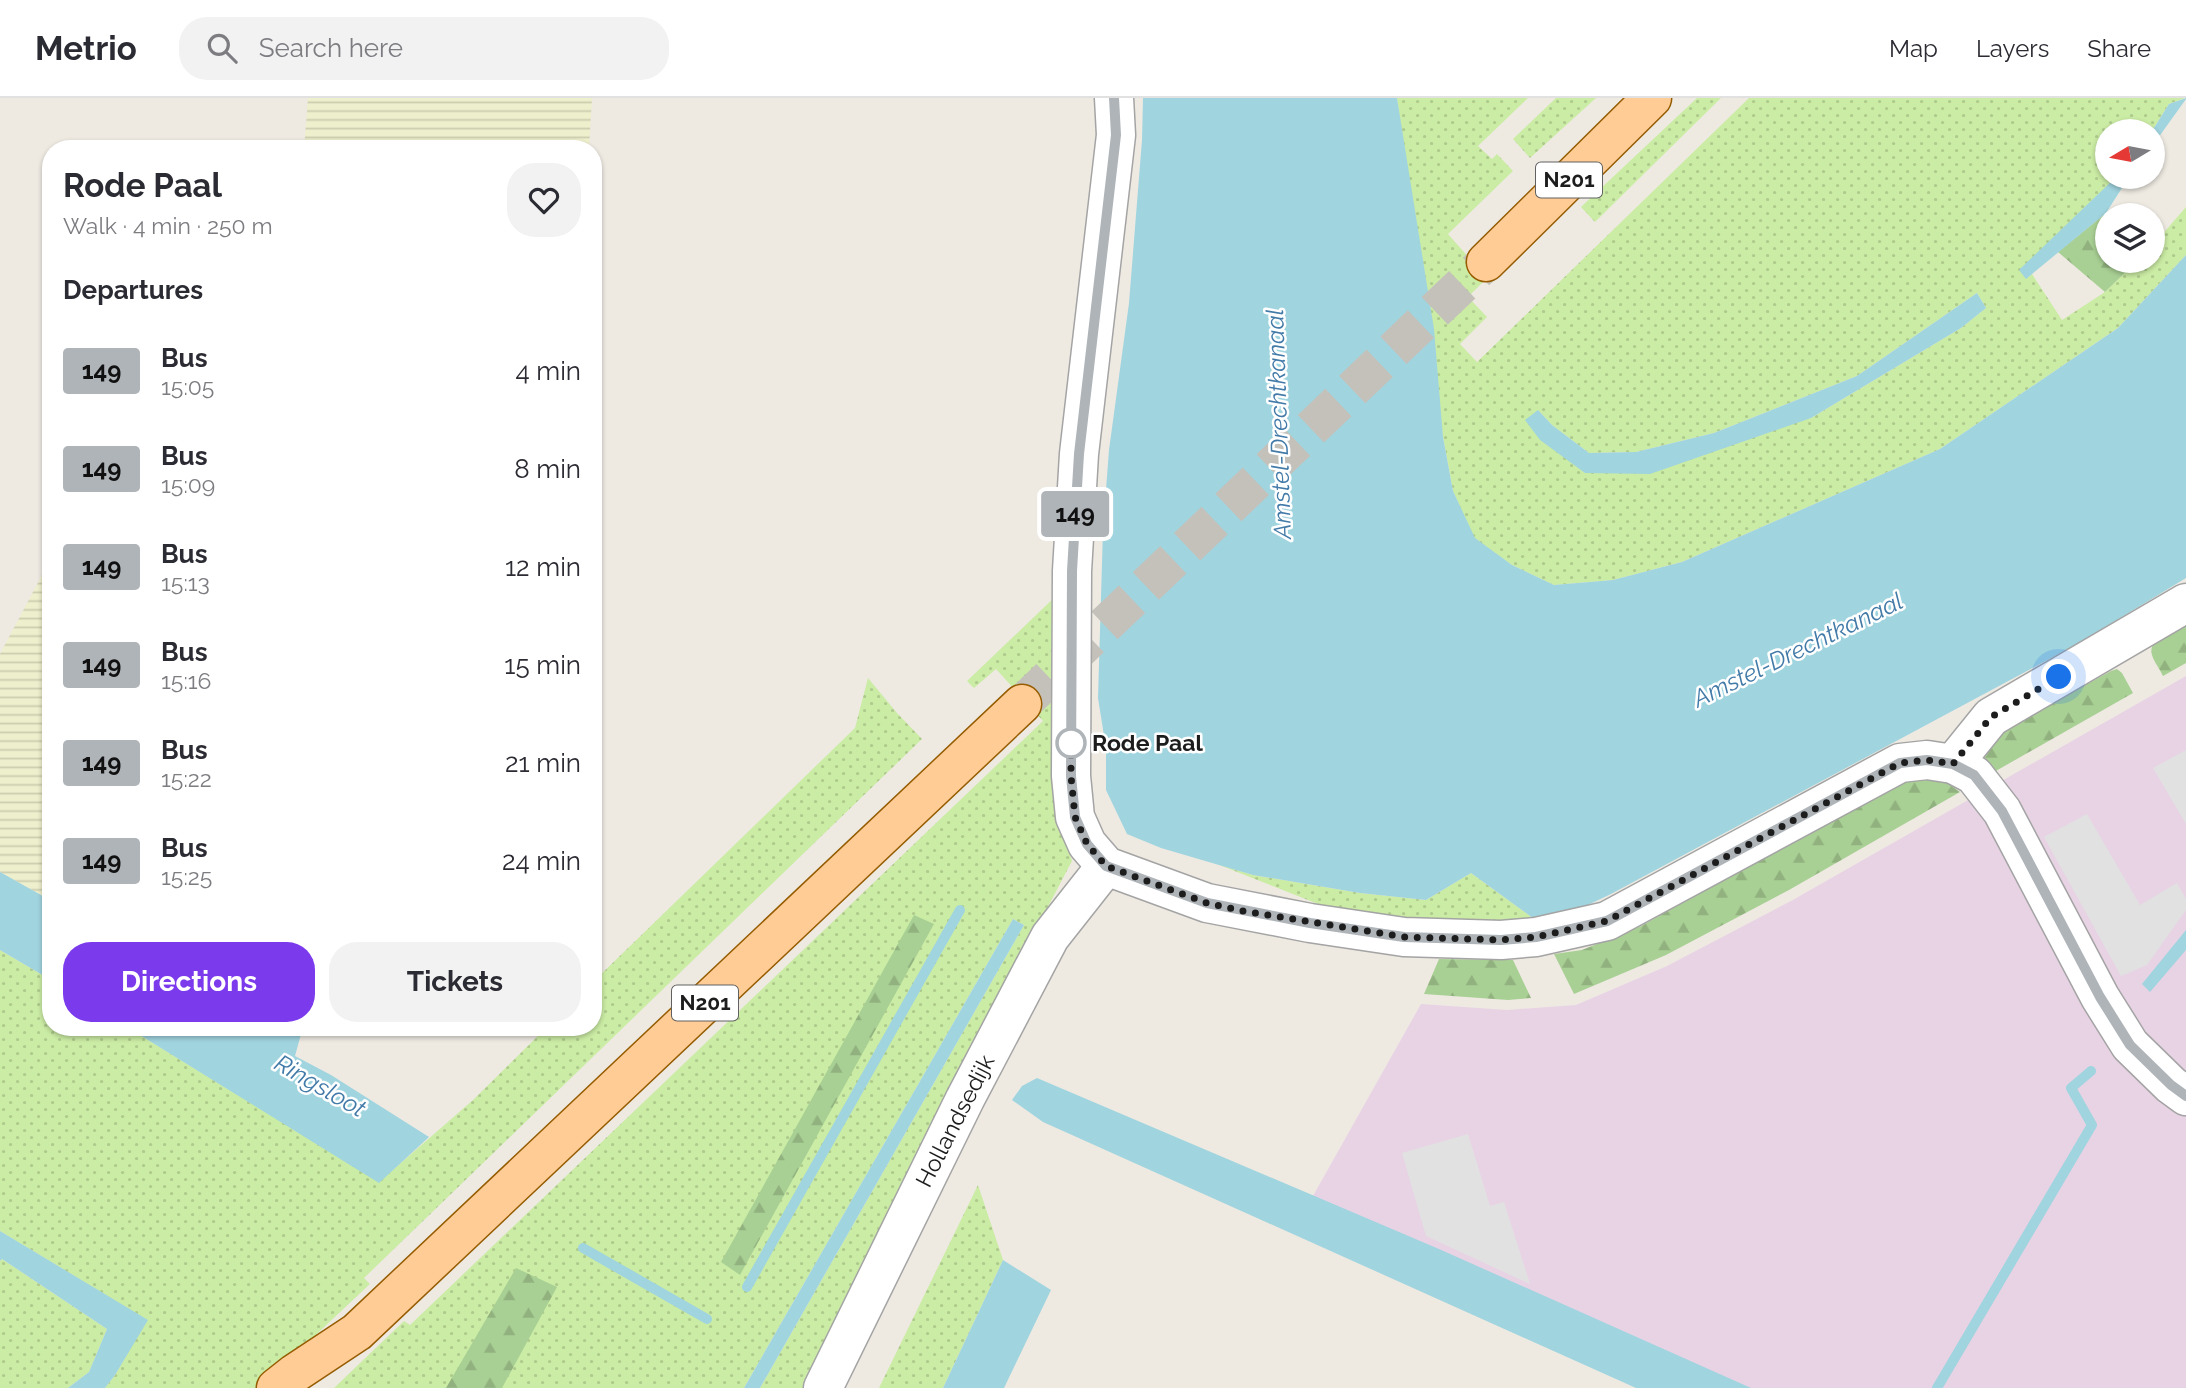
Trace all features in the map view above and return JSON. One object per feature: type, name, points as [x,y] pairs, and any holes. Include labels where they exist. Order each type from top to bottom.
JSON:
[{"type":"main road","name":"N201","points":[[1486,262],[1652,98]]},
{"type":"main road","name":"N201","points":[[276,1388],[357,1332],[1021,704]]},
{"type":"main road","name":"N201","points":[[316,1388],[357,1332]]},
{"type":"street","points":[[1114,98],[1116,135],[1079,454],[1072,584],[1071,776],[1075,817],[1087,844],[1106,866],[1207,903],[1310,923],[1404,937],[1501,940],[1536,937],[1607,921],[1900,763],[1927,760],[1953,764],[1974,775],[2002,811],[2100,997],[2130,1045],[2186,1096]]},
{"type":"street","points":[[1953,764],[1991,717],[2186,603]]},
{"type":"street","name":"Hollandsedijk","points":[[823,1388],[965,1099],[1050,937],[1106,866]]},
{"type":"shaded area","points":[[2186,676],[2186,1388],[1664,1388],[1300,1219],[1421,1004],[1507,1010],[1576,1005],[1667,966],[1791,901]]},
{"type":"shaded area","points":[[2186,750],[2186,824],[2153,768]]},
{"type":"shaded area","points":[[2087,814],[2140,905],[2177,883],[2186,899],[2186,910],[2147,965],[2121,976],[2044,837]]},
{"type":"shaded area","points":[[1468,1134],[1490,1206],[1504,1202],[1530,1284],[1426,1236],[1402,1153]]},
{"type":"green space","points":[[308,98],[592,98],[590,140],[305,140]]},
{"type":"green space","points":[[1397,98],[1528,98],[1478,146],[1492,159],[1497,154],[1513,171],[1448,234],[1487,278],[1468,297],[1487,317],[1460,344],[1477,362],[1749,98],[2185,98],[2169,104],[2160,119],[2095,119],[2095,189],[2105,189],[2026,279],[2032,274],[2062,320],[2105,292],[2125,273],[2165,273],[2165,231],[2186,207],[2186,255],[2118,328],[1940,449],[1682,562],[1613,580],[1554,585],[1512,565],[1474,538],[1453,491],[1443,437]],"holes":[[[1977,293],[1986,308],[1961,328],[1811,418],[1585,473],[1538,410],[1552,425],[1589,453],[1636,452],[1714,433],[1857,376]]]},
{"type":"green space","points":[[1556,98],[1596,98],[1530,158],[1513,139]]},
{"type":"green space","points":[[1697,98],[1721,98],[1595,222],[1581,207]]},
{"type":"green space","points":[[2095,222],[2095,273],[2125,273],[2105,292],[2058,252]]},
{"type":"green space","points":[[42,575],[42,896],[0,872],[0,654]]},
{"type":"green space","points":[[1058,594],[1062,828],[1072,861],[1012,975],[809,1388],[760,1388],[1024,925],[1013,919],[744,1388],[334,1388],[404,1321],[410,1325],[1043,721],[996,669],[974,688],[967,681]]},
{"type":"green space","points":[[2186,622],[2186,663],[2163,676],[2152,655],[2154,644],[2163,634]]},
{"type":"green space","points":[[2117,669],[2133,693],[1994,772],[1978,759],[1998,733]]},
{"type":"green space","points":[[868,678],[922,739],[364,1278],[370,1284],[272,1376],[257,1388],[105,1388],[147,1320],[0,1231],[0,950],[42,975],[42,1036],[142,1036],[379,1182],[473,1100],[538,1036],[602,1036],[602,973],[855,728]]},
{"type":"green space","points":[[1909,775],[1937,776],[1960,792],[1789,890],[1666,955],[1574,994],[1554,954],[1582,950],[1641,926]]},
{"type":"green space","points":[[1217,864],[1253,875],[1360,893],[1426,900],[1471,873],[1537,921],[1499,925],[1346,915]]},
{"type":"green space","points":[[914,915],[934,924],[740,1275],[721,1262]]},
{"type":"green space","points":[[1439,959],[1513,960],[1531,998],[1508,1000],[1424,994]]},
{"type":"green space","points":[[978,1185],[1003,1260],[943,1388],[879,1388]]},
{"type":"green space","points":[[2,1259],[107,1329],[89,1372],[68,1388],[0,1388]]},
{"type":"green space","points":[[516,1268],[557,1287],[502,1388],[446,1388]]},
{"type":"water","name":"Amstel-Drechtkanaal","points":[[1143,98],[1397,98],[1434,329],[1443,437],[1453,491],[1475,538],[1512,565],[1554,585],[1613,580],[1682,562],[1940,449],[2118,328],[2186,255],[2186,578],[2079,643],[1611,894],[1573,912],[1537,921],[1471,873],[1426,900],[1360,893],[1253,875],[1161,848],[1127,834],[1106,790],[1106,748],[1098,698],[1103,529],[1109,450],[1129,303]]},
{"type":"water","points":[[2186,98],[2165,128],[2165,119],[2160,119],[2169,104]]},
{"type":"water","points":[[2103,189],[2121,189],[2112,203],[2095,203],[2095,222],[2026,279],[2019,270]]},
{"type":"water","points":[[1977,293],[1986,308],[1961,328],[1811,418],[1650,474],[1585,473],[1540,440],[1525,420],[1538,410],[1552,425],[1589,453],[1636,452],[1714,433],[1857,376]]},
{"type":"water","points":[[0,872],[42,896],[42,975],[0,950]]},
{"type":"water","points":[[1013,919],[1024,925],[760,1388],[744,1388]]},
{"type":"water","points":[[2186,930],[2186,950],[2150,992],[2142,984]]},
{"type":"water","name":"Ringsloot","points":[[142,1036],[300,1036],[295,1056],[331,1075],[429,1137],[379,1183]]},
{"type":"water","points":[[1037,1078],[1439,1249],[1751,1388],[1636,1388],[1043,1122],[1012,1100],[1022,1086]]},
{"type":"water","points":[[0,1231],[148,1320],[105,1388],[68,1388],[89,1372],[107,1329],[2,1259],[0,1261]]},
{"type":"water","points":[[1003,1260],[1051,1290],[1004,1388],[943,1388]]},
{"type":"waterway","points":[[747,1287],[960,910]]},
{"type":"waterway","points":[[1937,1388],[2092,1125],[2071,1088],[2091,1071]]},
{"type":"waterway","points":[[583,1248],[707,1319]]},
{"type":"tunnel","points":[[1022,704],[1486,262]]},
{"type":"bus line","name":"149","points":[[1114,98],[1116,135],[1079,454],[1072,571],[1071,776],[1075,817],[1087,844],[1106,866],[1207,903],[1310,923],[1404,937],[1501,940],[1536,937],[1607,921],[1900,763],[1927,760],[1953,764],[1974,775],[2002,811],[2100,997],[2130,1045],[2186,1096]]},
{"type":"place","name":"Rode Paal","points":[[1071,743]]},
{"type":"route","points":[[1071,743],[1075,817],[1087,844],[1106,866],[1207,903],[1243,911],[1404,937],[1501,940],[1536,937],[1607,921],[1900,763],[1927,760],[1953,764],[1991,717],[2059,677]]}]
